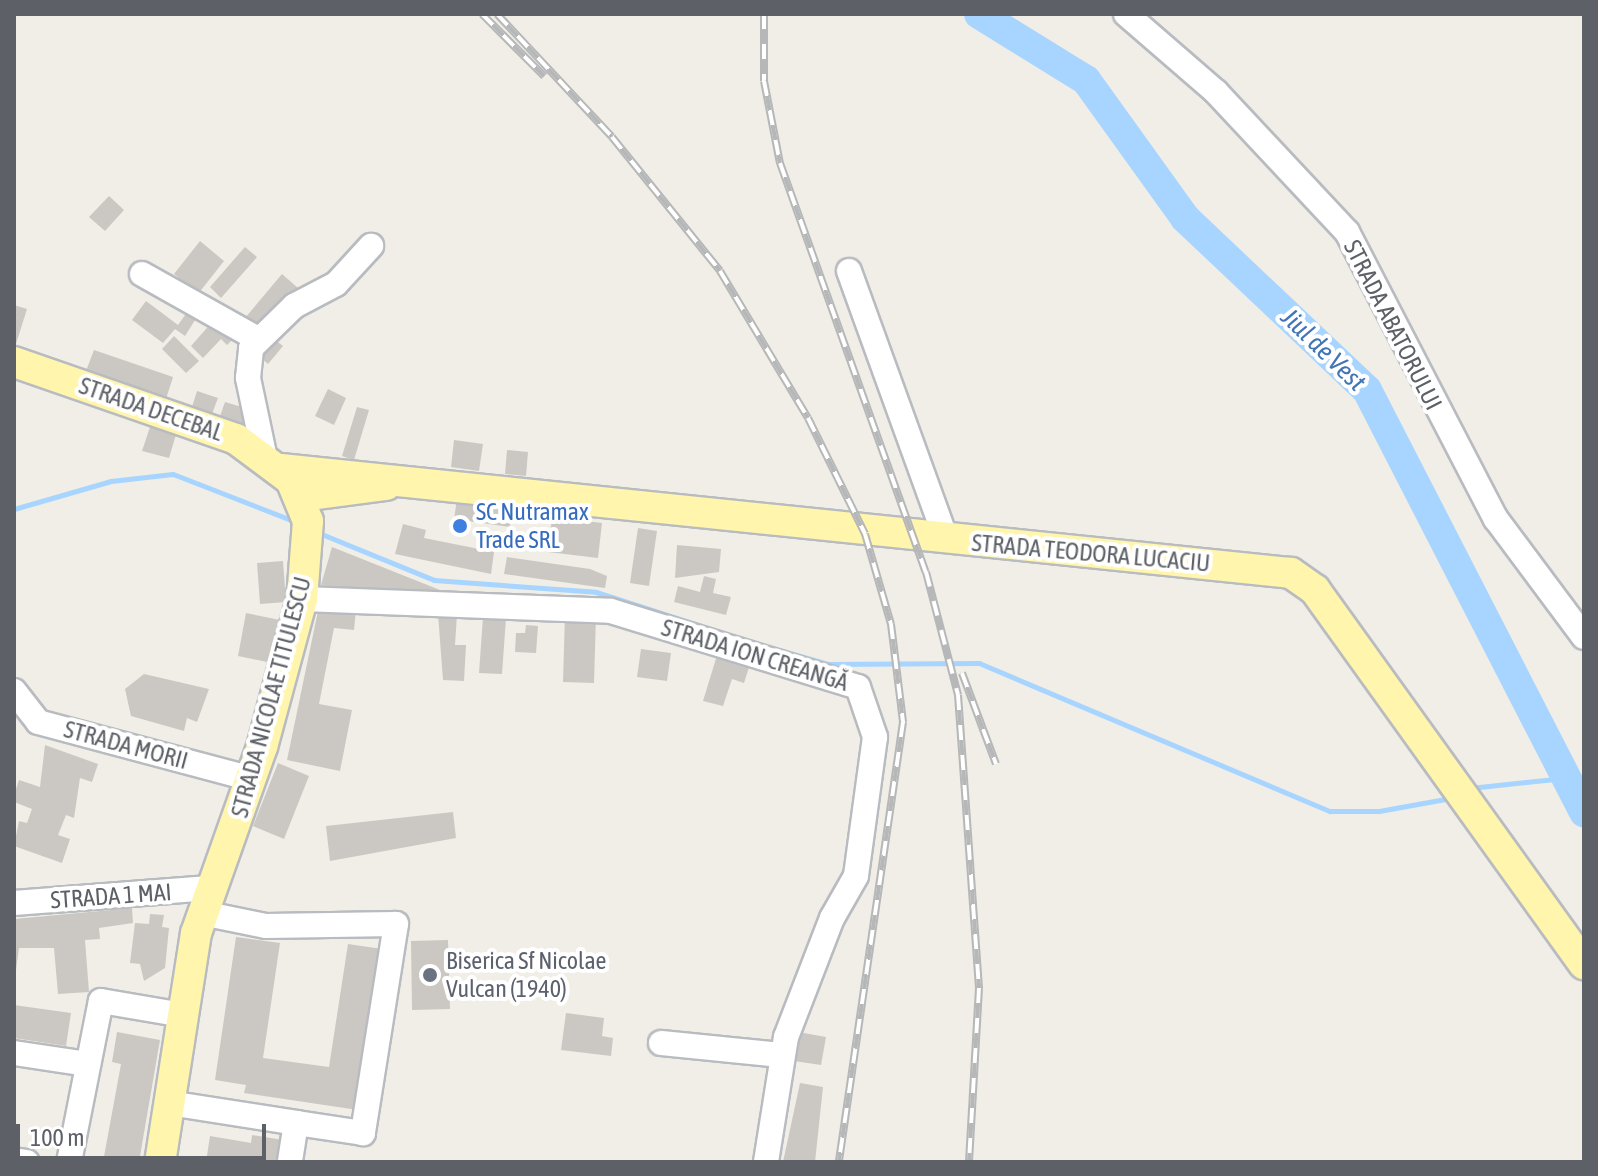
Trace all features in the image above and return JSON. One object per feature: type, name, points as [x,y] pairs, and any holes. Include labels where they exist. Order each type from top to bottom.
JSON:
[{"type":"main road","name":"STRADA DECEBAL","points":[[14,362],[217,431],[272,462]]},
{"type":"main road","name":"STRADA TEODORA LUCACIU","points":[[272,462],[404,480],[1291,573],[1315,590],[1584,964]]},
{"type":"main road","points":[[272,462],[306,518]]},
{"type":"main road","name":"STRADA TEODORA LUCACIU","points":[[306,518],[404,480]]},
{"type":"main road","name":"STRADA NICOLAE TITULESCU","points":[[160,1162],[205,900],[252,779],[302,599],[306,518]]},
{"type":"street","name":"STRADA ABATORULUI","points":[[1126,14],[1216,92],[1347,232],[1496,519],[1584,637]]},
{"type":"street","points":[[272,462],[248,378],[256,338],[336,284],[371,246]]},
{"type":"street","points":[[849,271],[946,539]]},
{"type":"street","points":[[142,274],[256,338]]},
{"type":"street","name":"STRADA ION CREANGĂ","points":[[302,599],[611,611],[858,687],[875,737],[856,876],[832,918],[781,1055],[766,1162]]},
{"type":"street","name":"STRADA MORII","points":[[14,691],[38,722],[252,779]]},
{"type":"street","name":"STRADA 1 MAI","points":[[14,903],[205,900],[266,926],[396,924],[363,1133],[296,1123]]},
{"type":"street","points":[[69,1162],[101,1001],[183,1015]]},
{"type":"street","points":[[661,1043],[781,1055]]},
{"type":"street","points":[[14,1053],[88,1064]]},
{"type":"street","points":[[169,1103],[296,1123],[290,1162]]},
{"type":"street","points":[[14,1160],[27,1162]]},
{"type":"building","points":[[109,196],[124,210],[105,231],[89,217]]},
{"type":"building","points":[[200,241],[224,261],[198,294],[174,274]]},
{"type":"building","points":[[245,247],[257,257],[221,298],[210,287]]},
{"type":"building","points":[[282,274],[298,288],[260,331],[245,318]]},
{"type":"building","points":[[146,301],[178,325],[188,311],[197,317],[185,336],[175,329],[163,343],[132,320]]},
{"type":"building","points":[[14,305],[27,309],[15,347],[14,347]]},
{"type":"building","points":[[213,321],[233,339],[227,345],[221,339],[203,358],[191,346]]},
{"type":"building","points":[[269,335],[283,346],[268,364],[255,353]]},
{"type":"building","points":[[174,336],[199,361],[186,373],[162,349]]},
{"type":"building","points":[[94,350],[173,377],[166,399],[86,371]]},
{"type":"building","points":[[328,389],[346,398],[334,425],[315,416]]},
{"type":"building","points":[[197,391],[218,398],[212,414],[192,407]]},
{"type":"building","points":[[225,402],[252,410],[247,428],[219,419]]},
{"type":"building","points":[[357,407],[369,410],[354,460],[342,456]]},
{"type":"building","points":[[151,424],[177,431],[169,458],[142,451]]},
{"type":"building","points":[[454,440],[483,444],[479,471],[451,467]]},
{"type":"building","points":[[507,450],[528,452],[526,476],[505,474]]},
{"type":"building","points":[[457,499],[512,506],[510,527],[454,519]]},
{"type":"building","points":[[552,517],[602,523],[598,558],[548,552]]},
{"type":"building","points":[[403,524],[426,530],[424,538],[494,552],[491,574],[395,554]]},
{"type":"building","points":[[638,528],[657,531],[649,586],[630,583]]},
{"type":"building","points":[[677,545],[721,549],[719,572],[675,578]]},
{"type":"building","points":[[332,547],[445,592],[441,605],[321,585]]},
{"type":"building","points":[[507,557],[590,569],[607,576],[605,588],[504,574]]},
{"type":"building","points":[[283,561],[286,602],[260,604],[257,563]]},
{"type":"building","points":[[704,576],[716,579],[713,593],[731,597],[726,615],[674,602],[678,586],[700,592]]},
{"type":"building","points":[[319,606],[356,610],[354,630],[334,628],[319,704],[352,710],[340,771],[287,760]]},
{"type":"building","points":[[246,613],[280,620],[272,663],[238,656]]},
{"type":"building","points":[[438,614],[457,615],[455,645],[466,645],[464,681],[443,680]]},
{"type":"building","points":[[565,614],[596,615],[594,683],[563,682]]},
{"type":"building","points":[[483,617],[506,618],[502,674],[479,673]]},
{"type":"building","points":[[526,625],[538,626],[536,653],[515,652],[516,633],[525,633]]},
{"type":"building","points":[[641,649],[671,653],[667,681],[637,677]]},
{"type":"building","points":[[718,652],[751,661],[744,683],[732,679],[723,706],[703,701]]},
{"type":"building","points":[[144,674],[209,689],[197,722],[187,718],[184,731],[131,716],[125,689]]},
{"type":"building","points":[[45,745],[98,764],[92,782],[80,778],[74,818],[66,815],[58,835],[70,839],[62,863],[14,846],[19,821],[27,823],[32,809],[14,802],[14,795],[19,780],[40,787]]},
{"type":"building","points":[[278,763],[309,776],[284,839],[253,826]]},
{"type":"building","points":[[453,812],[456,838],[330,861],[326,826]]},
{"type":"building","points":[[132,908],[133,923],[99,928],[100,939],[85,940],[89,992],[58,994],[54,948],[19,948],[14,985],[14,919]]},
{"type":"building","points":[[150,914],[164,915],[162,927],[169,928],[165,968],[144,981],[140,964],[130,963],[135,923],[149,924]]},
{"type":"building","points":[[236,937],[280,943],[263,1058],[329,1067],[348,944],[382,949],[358,1110],[244,1093],[246,1085],[215,1080]]},
{"type":"building","name":"Biserica Sf Nicolae Vulcan (1940)","points":[[448,940],[450,1009],[412,1010],[411,941]]},
{"type":"building","points":[[14,1005],[71,1013],[66,1046],[14,1038]]},
{"type":"building","points":[[566,1013],[604,1018],[602,1036],[613,1038],[611,1056],[561,1050]]},
{"type":"building","points":[[117,1032],[160,1040],[139,1162],[103,1162],[121,1064],[112,1062]]},
{"type":"building","points":[[798,1032],[826,1037],[821,1065],[794,1061]]},
{"type":"building","points":[[800,1083],[823,1087],[815,1162],[783,1162]]},
{"type":"building","points":[[252,1135],[289,1141],[286,1162],[206,1162],[210,1136],[251,1143]]},
{"type":"waterway","name":"Jiul de Vest","points":[[979,14],[1086,80],[1185,218],[1367,390],[1584,813]]},
{"type":"waterway","points":[[14,509],[111,481],[173,474],[296,522]]},
{"type":"waterway","points":[[319,533],[434,580],[596,592],[732,636]]},
{"type":"waterway","points":[[772,648],[828,664],[979,663],[1330,811],[1379,811],[1451,798]]},
{"type":"waterway","points":[[1470,788],[1564,778]]},
{"type":"railway","points":[[482,14],[544,76]]},
{"type":"railway","points":[[497,14],[612,137],[720,271],[808,418],[865,534],[891,624],[903,722],[839,1162]]},
{"type":"railway","points":[[764,14],[764,81],[780,163],[926,572],[958,695],[979,988],[969,1162]]},
{"type":"railway","points":[[962,673],[996,764]]},
{"type":"place","name":"SC Nutramax Trade SRL","points":[[460,526]]},
{"type":"place","name":"Biserica Sf Nicolae Vulcan (1940)","points":[[430,975]]}]
